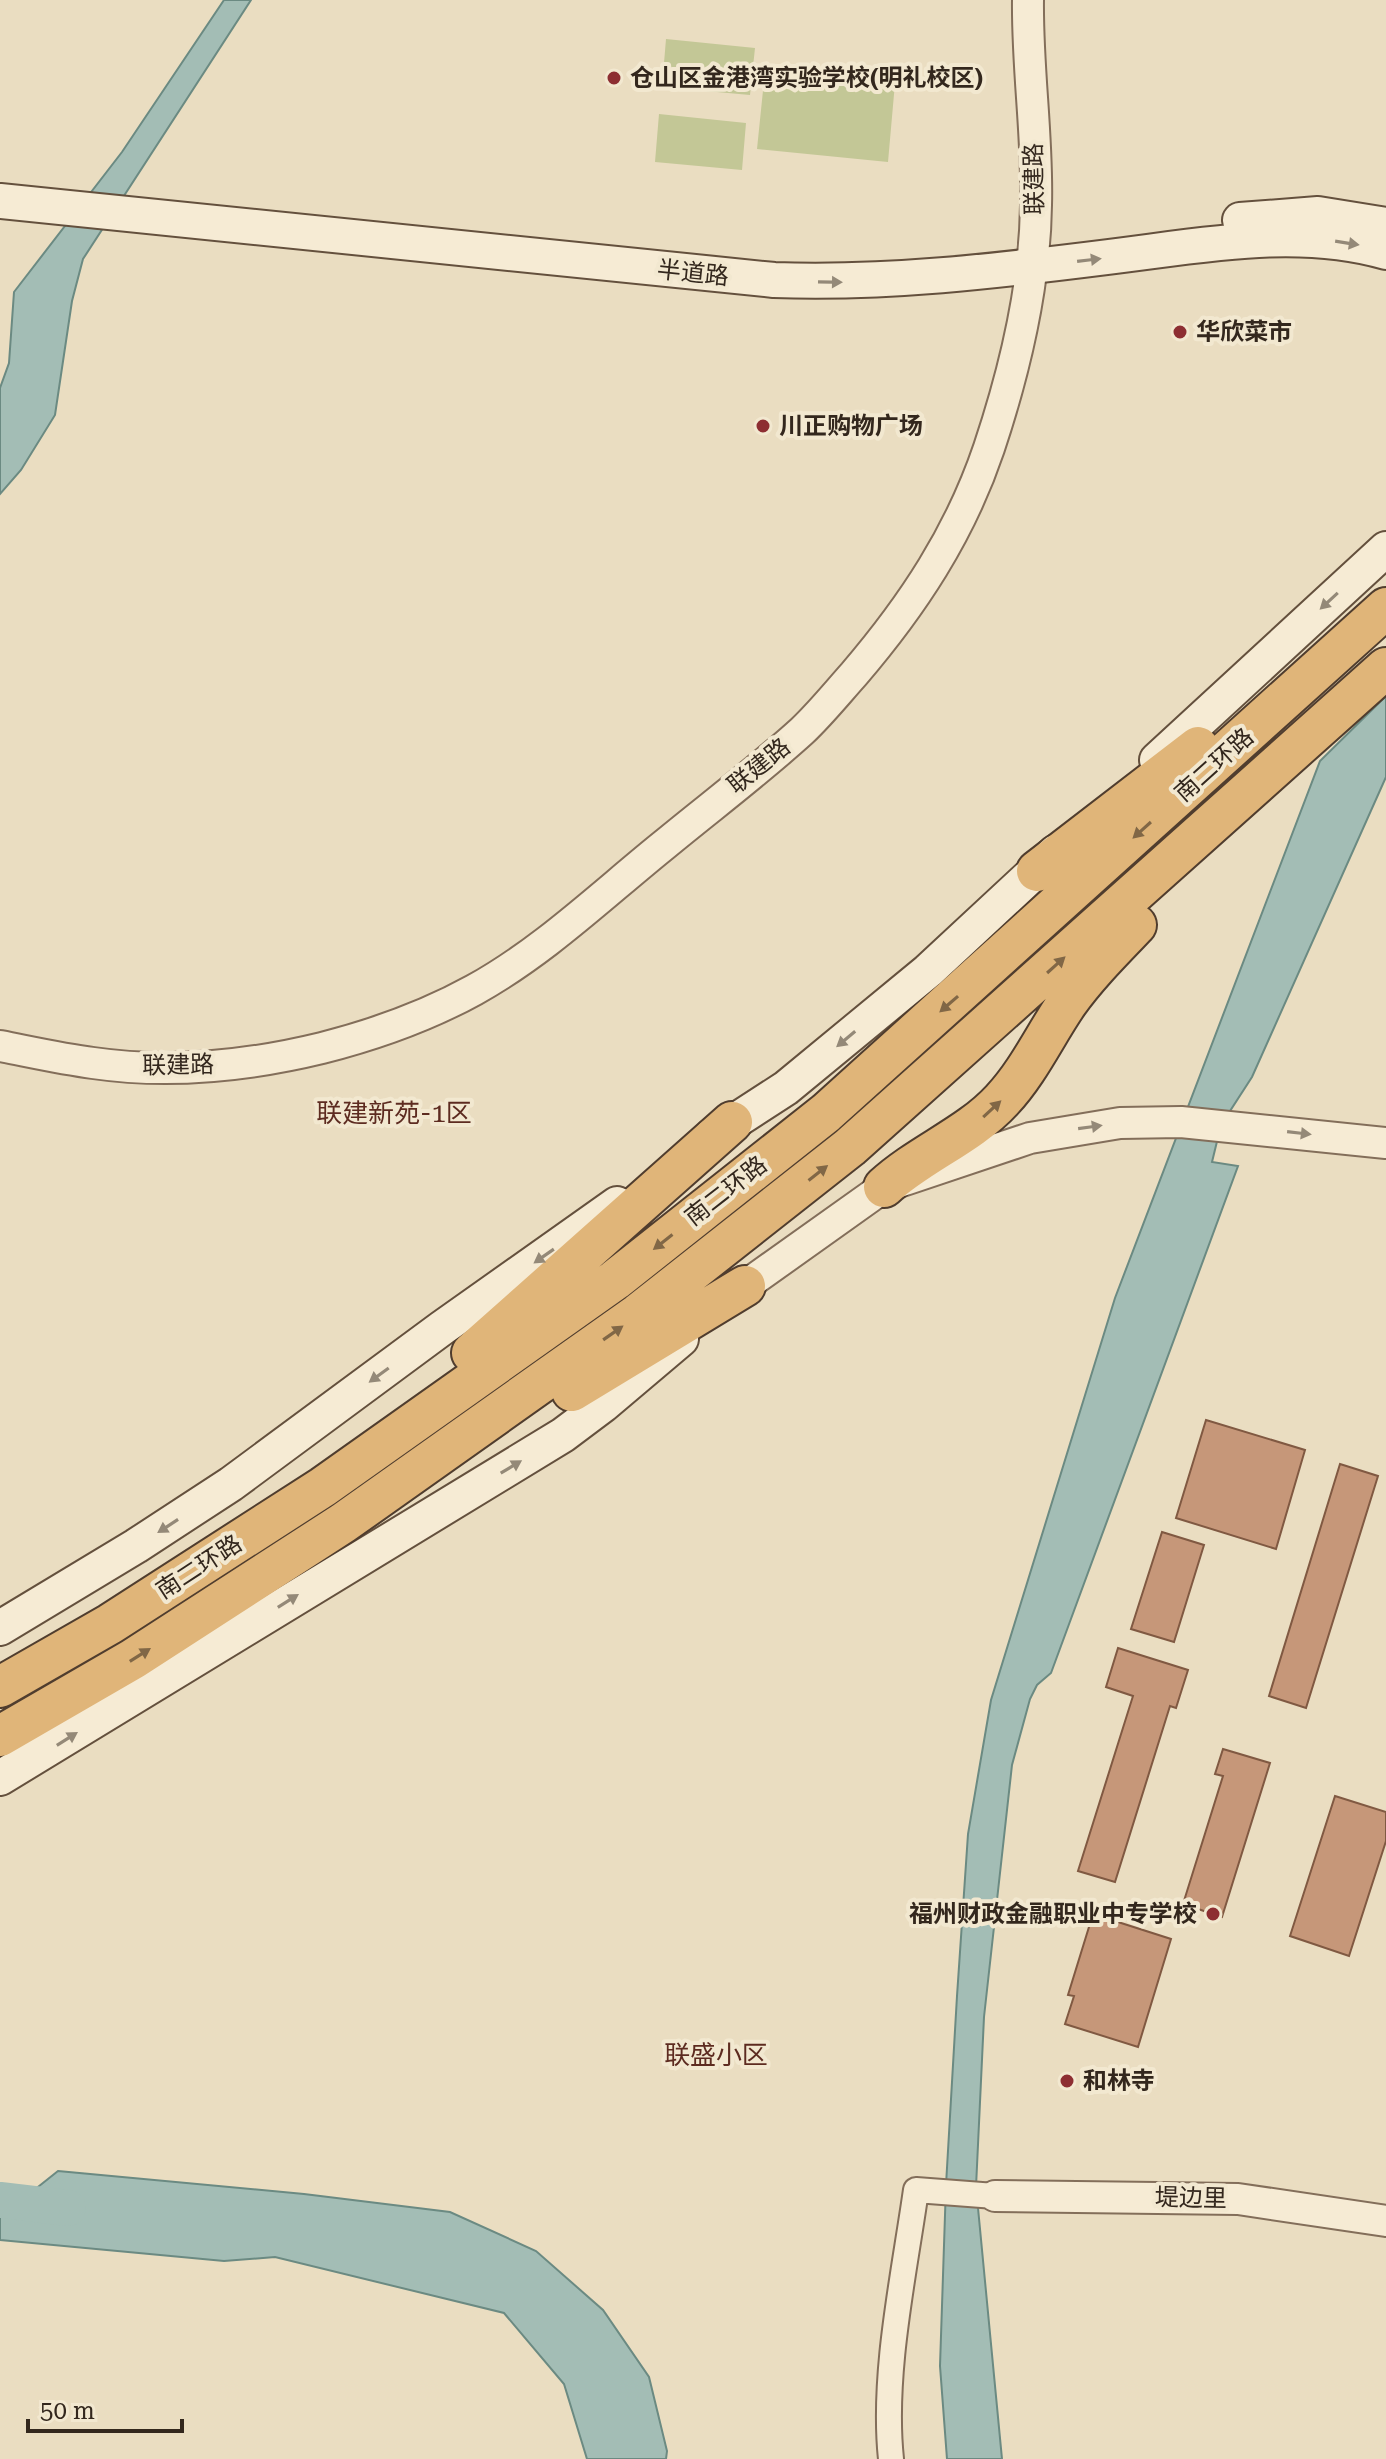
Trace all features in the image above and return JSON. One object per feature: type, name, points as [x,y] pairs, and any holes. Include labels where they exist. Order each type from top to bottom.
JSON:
[{"type":"highway","name":"南二环路","points":[[0,1687],[110,1624],[323,1487],[615,1280],[826,1113],[1386,608]]},
{"type":"highway","name":"南二环路","points":[[0,1736],[133,1659],[343,1523],[638,1314],[850,1147],[1386,668]]},
{"type":"highway","points":[[1037,871],[1205,742],[1313,675]]},
{"type":"highway","points":[[884,1187],[906,1167],[983,1118],[1002,1100],[1033,1060],[1067,1003],[1086,979],[1219,844],[1339,710]]},
{"type":"highway","points":[[323,1487],[732,1122]]},
{"type":"highway","points":[[343,1523],[538,1412],[745,1286]]},
{"type":"main road","name":"半道路","points":[[0,179],[766,257],[1033,254],[1287,239],[1337,241],[1386,252]]},
{"type":"main road","name":"半道路","points":[[0,201],[774,280],[865,281],[1300,214],[1355,218],[1386,225]]},
{"type":"main road","points":[[0,1628],[231,1484],[442,1328],[732,1122],[786,1088],[928,971],[1386,549]]},
{"type":"main road","points":[[0,1778],[563,1435],[745,1286]]},
{"type":"street","name":"联建路","points":[[0,1046],[91,1063],[147,1068],[202,1066],[290,1055],[350,1040],[424,1014],[493,979],[554,936],[805,728],[910,605],[942,555],[966,508],[984,460],[1021,330],[1033,254],[1036,179],[1028,0]]},
{"type":"street","points":[[745,1286],[884,1187],[1030,1138],[1120,1123],[1181,1122],[1386,1143]]},
{"type":"street","points":[[891,2459],[891,2376],[916,2190],[995,2196]]},
{"type":"street","name":"堤边里","points":[[995,2196],[1238,2199],[1386,2221]]},
{"type":"green space","points":[[666,39],[755,48],[750,95],[662,87]]},
{"type":"green space","points":[[765,71],[895,83],[888,162],[757,149]]},
{"type":"green space","points":[[659,114],[746,123],[742,170],[655,162]]},
{"type":"water","points":[[224,0],[251,0],[83,259],[72,301],[55,415],[21,470],[0,494],[0,388],[9,363],[14,292],[122,152]]},
{"type":"water","points":[[1386,696],[1386,777],[1252,1077],[1221,1125],[1212,1162],[1238,1166],[1051,1673],[1037,1685],[1030,1699],[1012,1765],[984,2017],[976,2187],[1002,2459],[947,2459],[940,2366],[946,2185],[968,1834],[991,1700],[1115,1298],[1320,761]]},
{"type":"water","points":[[58,2171],[304,2194],[450,2212],[536,2251],[603,2310],[649,2377],[667,2451],[666,2459],[587,2459],[564,2384],[504,2313],[275,2257],[224,2261],[0,2240],[0,2214]]},
{"type":"building","points":[[1206,1420],[1305,1450],[1276,1549],[1176,1518]]},
{"type":"building","points":[[1340,1464],[1378,1476],[1306,1708],[1269,1696]]},
{"type":"building","points":[[1162,1532],[1204,1545],[1174,1642],[1131,1629]]},
{"type":"building","points":[[1118,1648],[1188,1670],[1176,1708],[1170,1706],[1115,1882],[1078,1871],[1133,1696],[1106,1687]]},
{"type":"building","points":[[1223,1749],[1270,1763],[1222,1917],[1183,1904],[1223,1776],[1215,1774]]},
{"type":"building","points":[[1335,1796],[1386,1812],[1386,1841],[1349,1956],[1290,1936]]},
{"type":"building","points":[[1093,1914],[1171,1939],[1138,2047],[1065,2024],[1074,1996],[1068,1995]]},
{"type":"waterway","points":[[0,2200],[68,2208]]},
{"type":"place","name":"仓山区金港湾实验学校(明礼校区)","points":[[614,78]]},
{"type":"place","name":"华欣菜市","points":[[1180,332]]},
{"type":"place","name":"川正购物广场","points":[[763,426]]},
{"type":"place","name":"福州财政金融职业中专学校","points":[[1213,1914]]},
{"type":"place","name":"和林寺","points":[[1067,2081]]},
{"type":"district","name":"联建新苑-1区","points":[[394,1113]]},
{"type":"district","name":"联盛小区","points":[[716,2055]]}]
